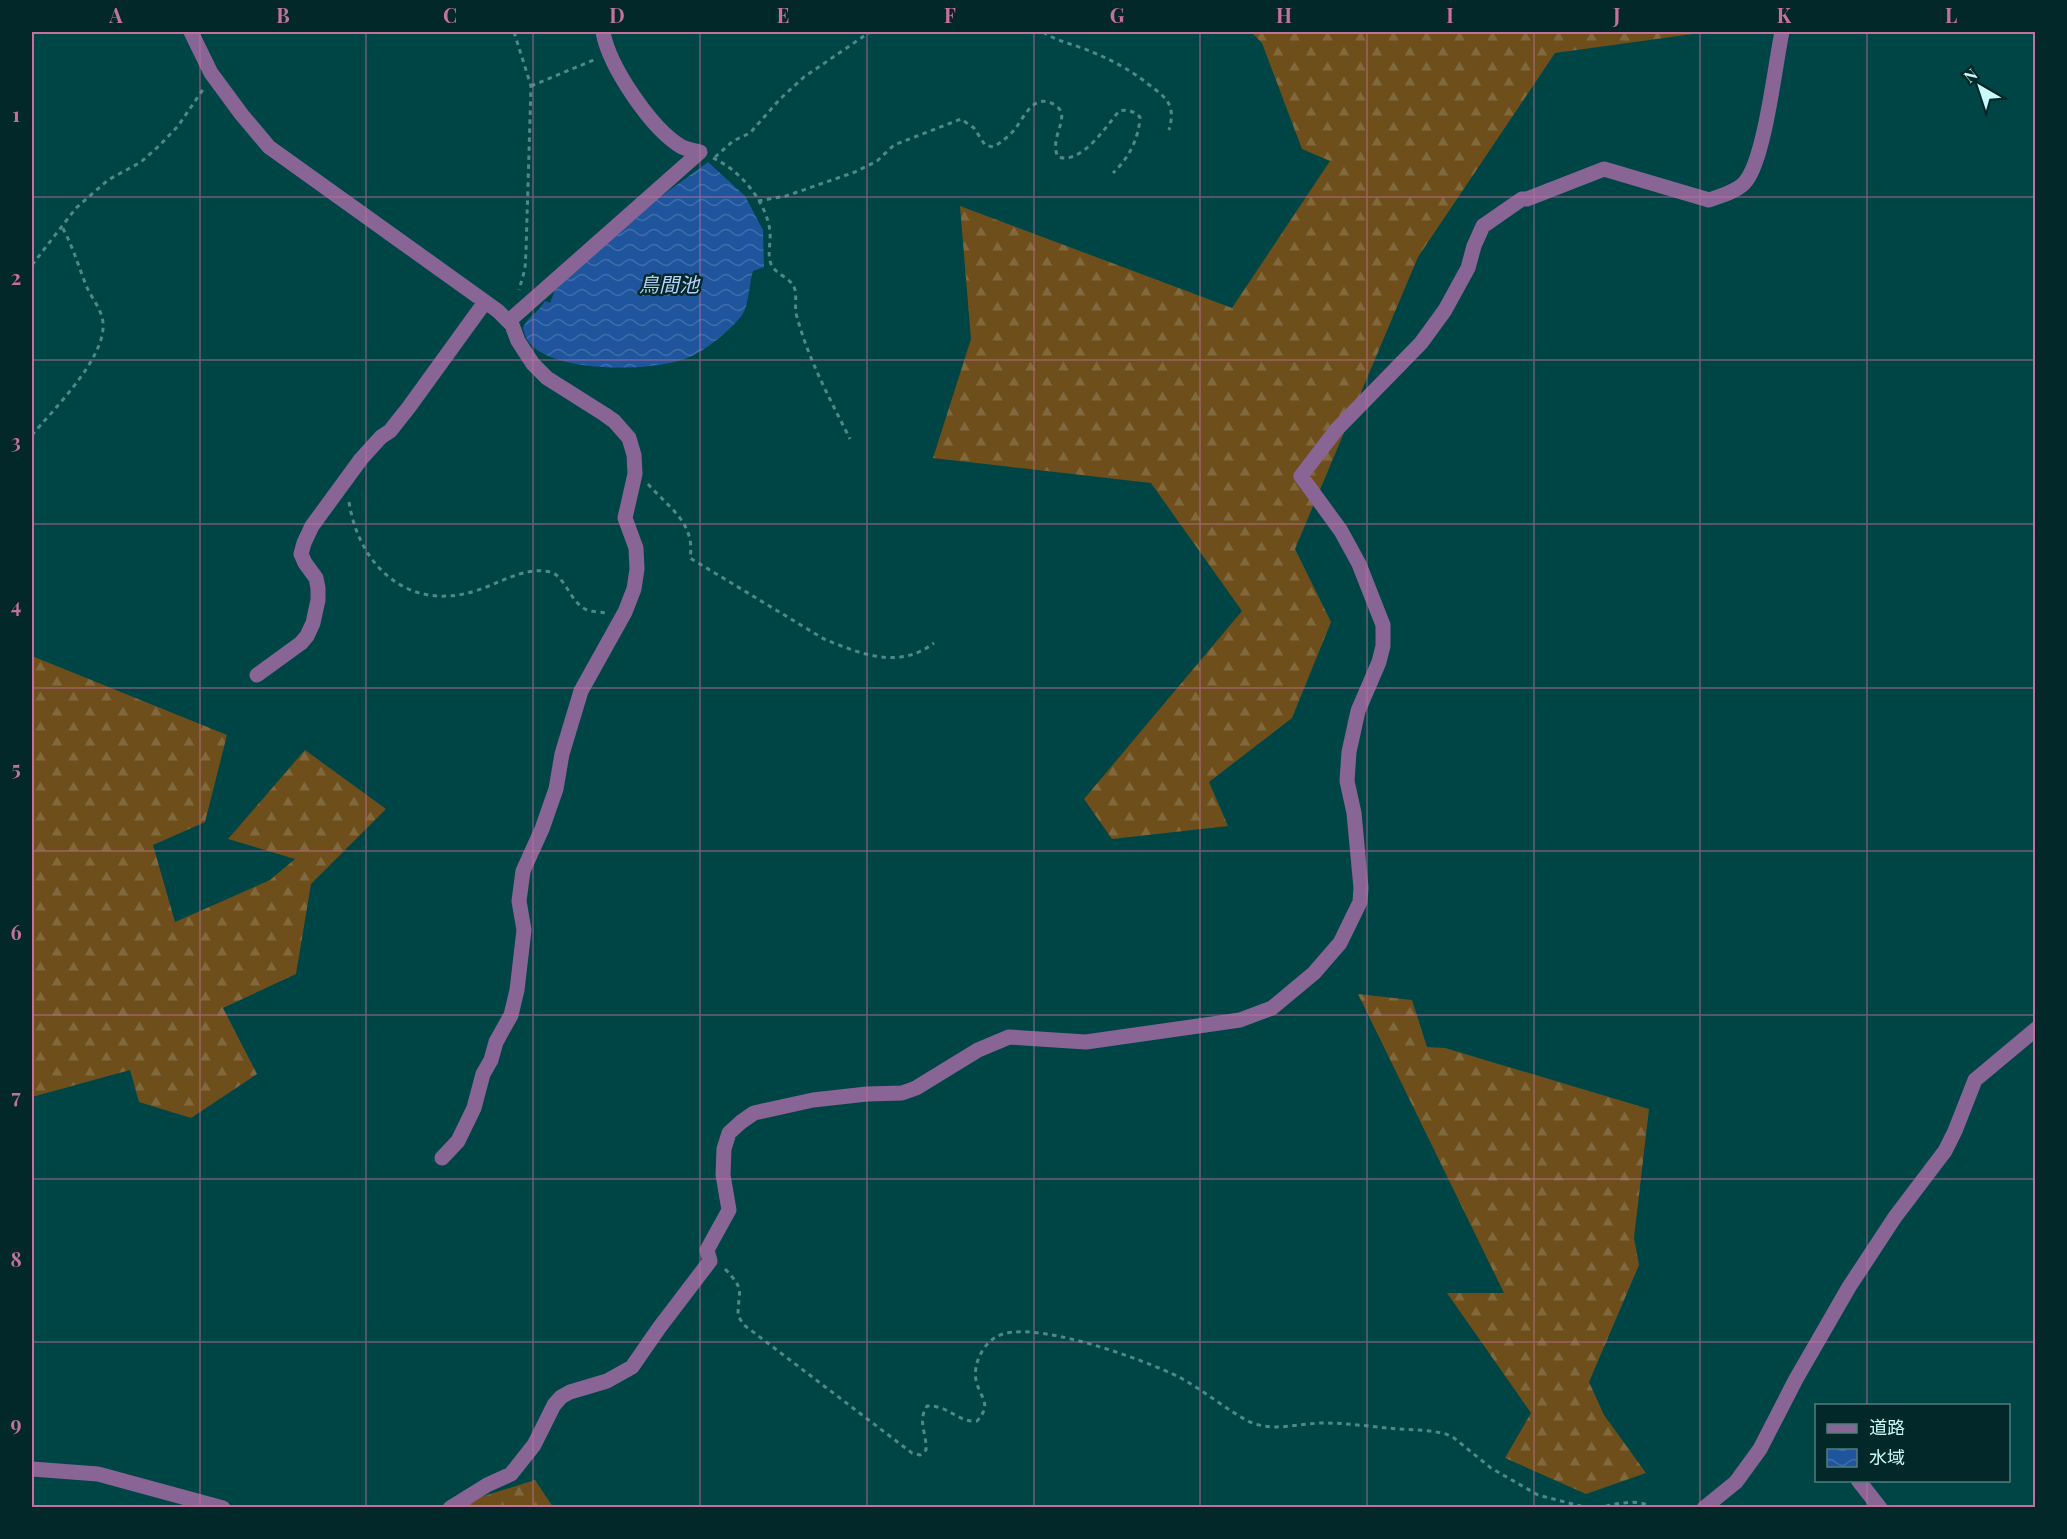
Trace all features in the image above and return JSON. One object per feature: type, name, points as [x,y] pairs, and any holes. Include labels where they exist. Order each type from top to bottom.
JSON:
[{"type":"street","points":[[191,32],[211,73],[269,147],[508,320],[527,355],[547,378],[594,407],[622,430],[632,447],[635,482],[625,518],[636,548],[637,569],[634,589],[625,612],[581,690],[562,753],[556,789],[542,829],[523,871],[519,901],[524,930],[517,990],[511,1015],[496,1042],[483,1074],[474,1108],[458,1141],[442,1158]]},
{"type":"street","points":[[603,32],[609,54],[634,97],[656,125],[684,148],[707,155]]},
{"type":"street","points":[[450,1508],[487,1485],[511,1474],[534,1445],[554,1405],[561,1397],[607,1381],[632,1367],[710,1262],[707,1250],[729,1210],[723,1175],[724,1149],[729,1133],[754,1113],[813,1100],[902,1093],[916,1088],[978,1050],[1009,1037],[1086,1042],[1240,1020],[1272,1008],[1314,973],[1340,943],[1360,902],[1361,888],[1354,813],[1347,781],[1349,752],[1358,711],[1379,662],[1383,646],[1383,625],[1359,564],[1341,531],[1301,476],[1337,429],[1421,343],[1445,310],[1468,268],[1483,226],[1522,199],[1604,169],[1709,200],[1745,184],[1753,170],[1763,131],[1782,32]]},
{"type":"street","points":[[508,320],[707,155]]},
{"type":"street","points":[[257,675],[301,643],[307,636],[316,612],[318,588],[316,578],[301,554],[312,525],[348,476],[409,407],[485,302]]},
{"type":"street","points":[[1704,1508],[1736,1482],[1760,1449],[1796,1379],[1849,1287],[1895,1217],[1944,1151],[1955,1131],[1975,1080],[2036,1029]]},
{"type":"street","points":[[32,1469],[98,1474],[223,1508]]},
{"type":"street","points":[[1860,1482],[1880,1508]]},
{"type":"path","points":[[508,320],[525,269],[531,86],[514,32]]},
{"type":"path","points":[[850,439],[811,360],[794,306],[795,290],[792,284],[770,263],[770,231],[768,221],[758,201],[741,178],[707,155],[750,132],[804,76],[870,32]]},
{"type":"path","points":[[975,32],[982,32]]},
{"type":"path","points":[[1043,32],[1057,40],[1109,59],[1138,75],[1164,96],[1169,103],[1173,117],[1169,130]]},
{"type":"path","points":[[531,86],[609,54]]},
{"type":"path","points":[[32,265],[76,208],[108,180],[141,162],[159,146],[193,107],[211,73]]},
{"type":"path","points":[[758,201],[786,196],[855,172],[877,161],[894,145],[961,120],[974,128],[985,145],[993,147],[1009,136],[1032,104],[1042,102],[1057,106],[1062,116],[1054,141],[1054,150],[1058,157],[1065,160],[1075,157],[1084,150],[1119,111],[1127,110],[1140,117],[1140,127],[1126,159],[1113,173]]},
{"type":"path","points":[[32,435],[69,393],[102,340],[101,314],[86,287],[61,225]]},
{"type":"path","points":[[635,465],[645,482],[684,521],[691,550],[690,558],[776,611],[824,639],[870,657],[903,656],[926,649],[934,643]]},
{"type":"path","points":[[348,476],[350,505],[365,552],[396,583],[416,591],[451,595],[475,591],[510,577],[539,571],[550,572],[560,579],[577,604],[588,610],[609,613],[625,612]]},
{"type":"path","points":[[710,1262],[720,1263],[736,1281],[741,1292],[738,1316],[744,1325],[912,1453],[920,1455],[926,1450],[927,1437],[921,1428],[922,1413],[927,1406],[939,1405],[969,1422],[977,1421],[985,1412],[985,1400],[976,1380],[976,1366],[981,1354],[996,1337],[1024,1332],[1054,1336],[1133,1357],[1178,1377],[1249,1421],[1268,1428],[1324,1423],[1446,1434],[1491,1468],[1538,1495],[1588,1508]]},
{"type":"path","points":[[1597,1508],[1633,1503],[1648,1504],[1652,1508]]},
{"type":"green space","points":[[1251,32],[1707,32],[1555,53],[1418,257],[1295,549],[1331,622],[1292,718],[1209,782],[1228,826],[1112,839],[1084,799],[1242,611],[1151,483],[933,458],[971,339],[960,206],[1232,308],[1330,161],[1302,149],[1262,43]]},
{"type":"green space","points":[[32,656],[227,735],[205,822],[153,845],[175,922],[270,880],[295,859],[228,839],[305,750],[386,809],[311,884],[296,974],[223,1008],[257,1074],[191,1118],[139,1102],[130,1070],[32,1097]]},
{"type":"green space","points":[[1358,994],[1412,1000],[1427,1047],[1445,1048],[1649,1109],[1634,1238],[1639,1265],[1589,1382],[1604,1415],[1646,1473],[1586,1494],[1505,1458],[1531,1413],[1447,1293],[1504,1293]]},
{"type":"green space","points":[[535,1480],[553,1507],[446,1508]]},
{"type":"water","name":"鳥間池","points":[[708,162],[745,196],[763,230],[764,267],[753,271],[748,301],[742,315],[731,327],[717,340],[694,355],[672,363],[651,366],[580,365],[558,360],[540,352],[528,341],[523,328],[525,324],[545,301],[550,303],[555,290],[633,217]]}]
